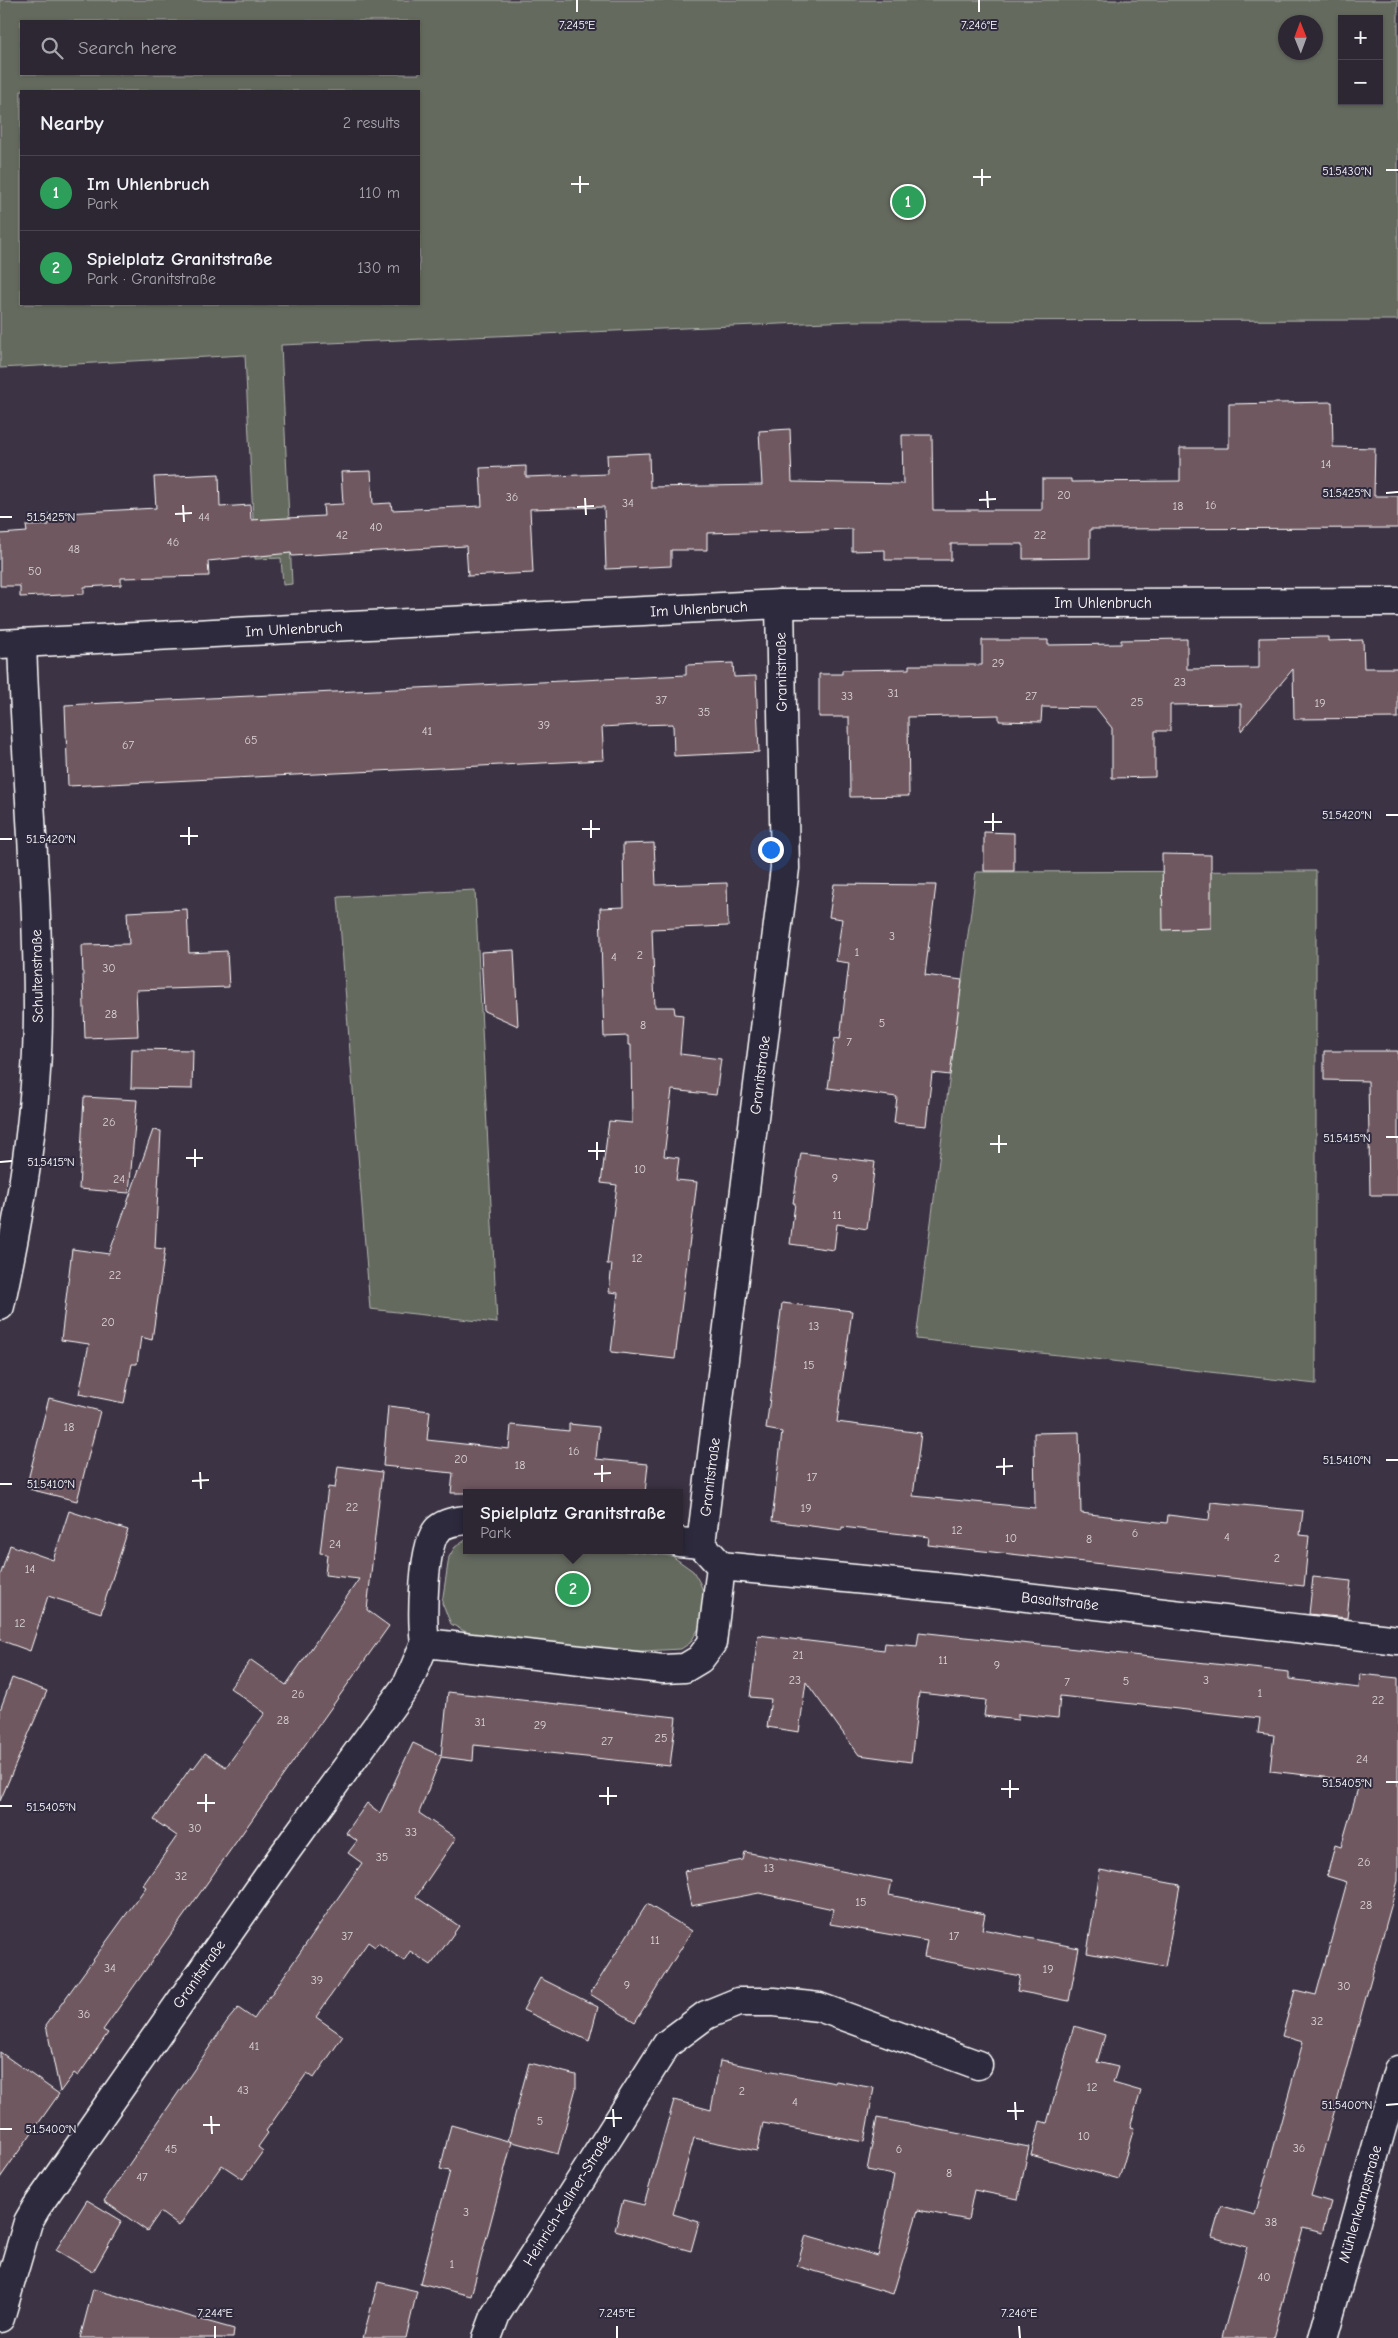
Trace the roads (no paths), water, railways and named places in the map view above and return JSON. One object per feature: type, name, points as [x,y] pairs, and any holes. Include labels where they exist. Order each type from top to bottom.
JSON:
[{"type":"street","name":"Im Uhlenbruch","points":[[11,644],[780,604],[1398,602]]},
{"type":"street","name":"Granitstraße","points":[[721,1566],[690,1543],[785,868],[780,604]]},
{"type":"street","name":"Schultenstraße","points":[[0,1306],[18,1224],[30,1144],[38,1020],[37,950],[11,644]]},
{"type":"street","name":"Granitstraße","points":[[0,2318],[28,2222],[36,2208],[280,1858],[408,1683],[425,1643],[422,1606],[430,1545],[437,1530],[452,1521],[463,1520]]},
{"type":"street","points":[[425,1643],[663,1669],[685,1668],[700,1659],[712,1643],[721,1566]]},
{"type":"street","name":"Basaltstraße","points":[[721,1566],[957,1589],[1398,1640]]},
{"type":"street","name":"Heinrich-Kellner-Straße","points":[[487,2338],[496,2314],[666,2044],[706,2015],[738,2002],[774,2002],[819,2007],[978,2065]]},
{"type":"street","name":"Mühlenkampstraße","points":[[1323,2338],[1398,2070]]},
{"type":"place","name":"Im Uhlenbruch","points":[[908,202]]},
{"type":"place","name":"Spielplatz Granitstraße","points":[[573,1589]]}]
